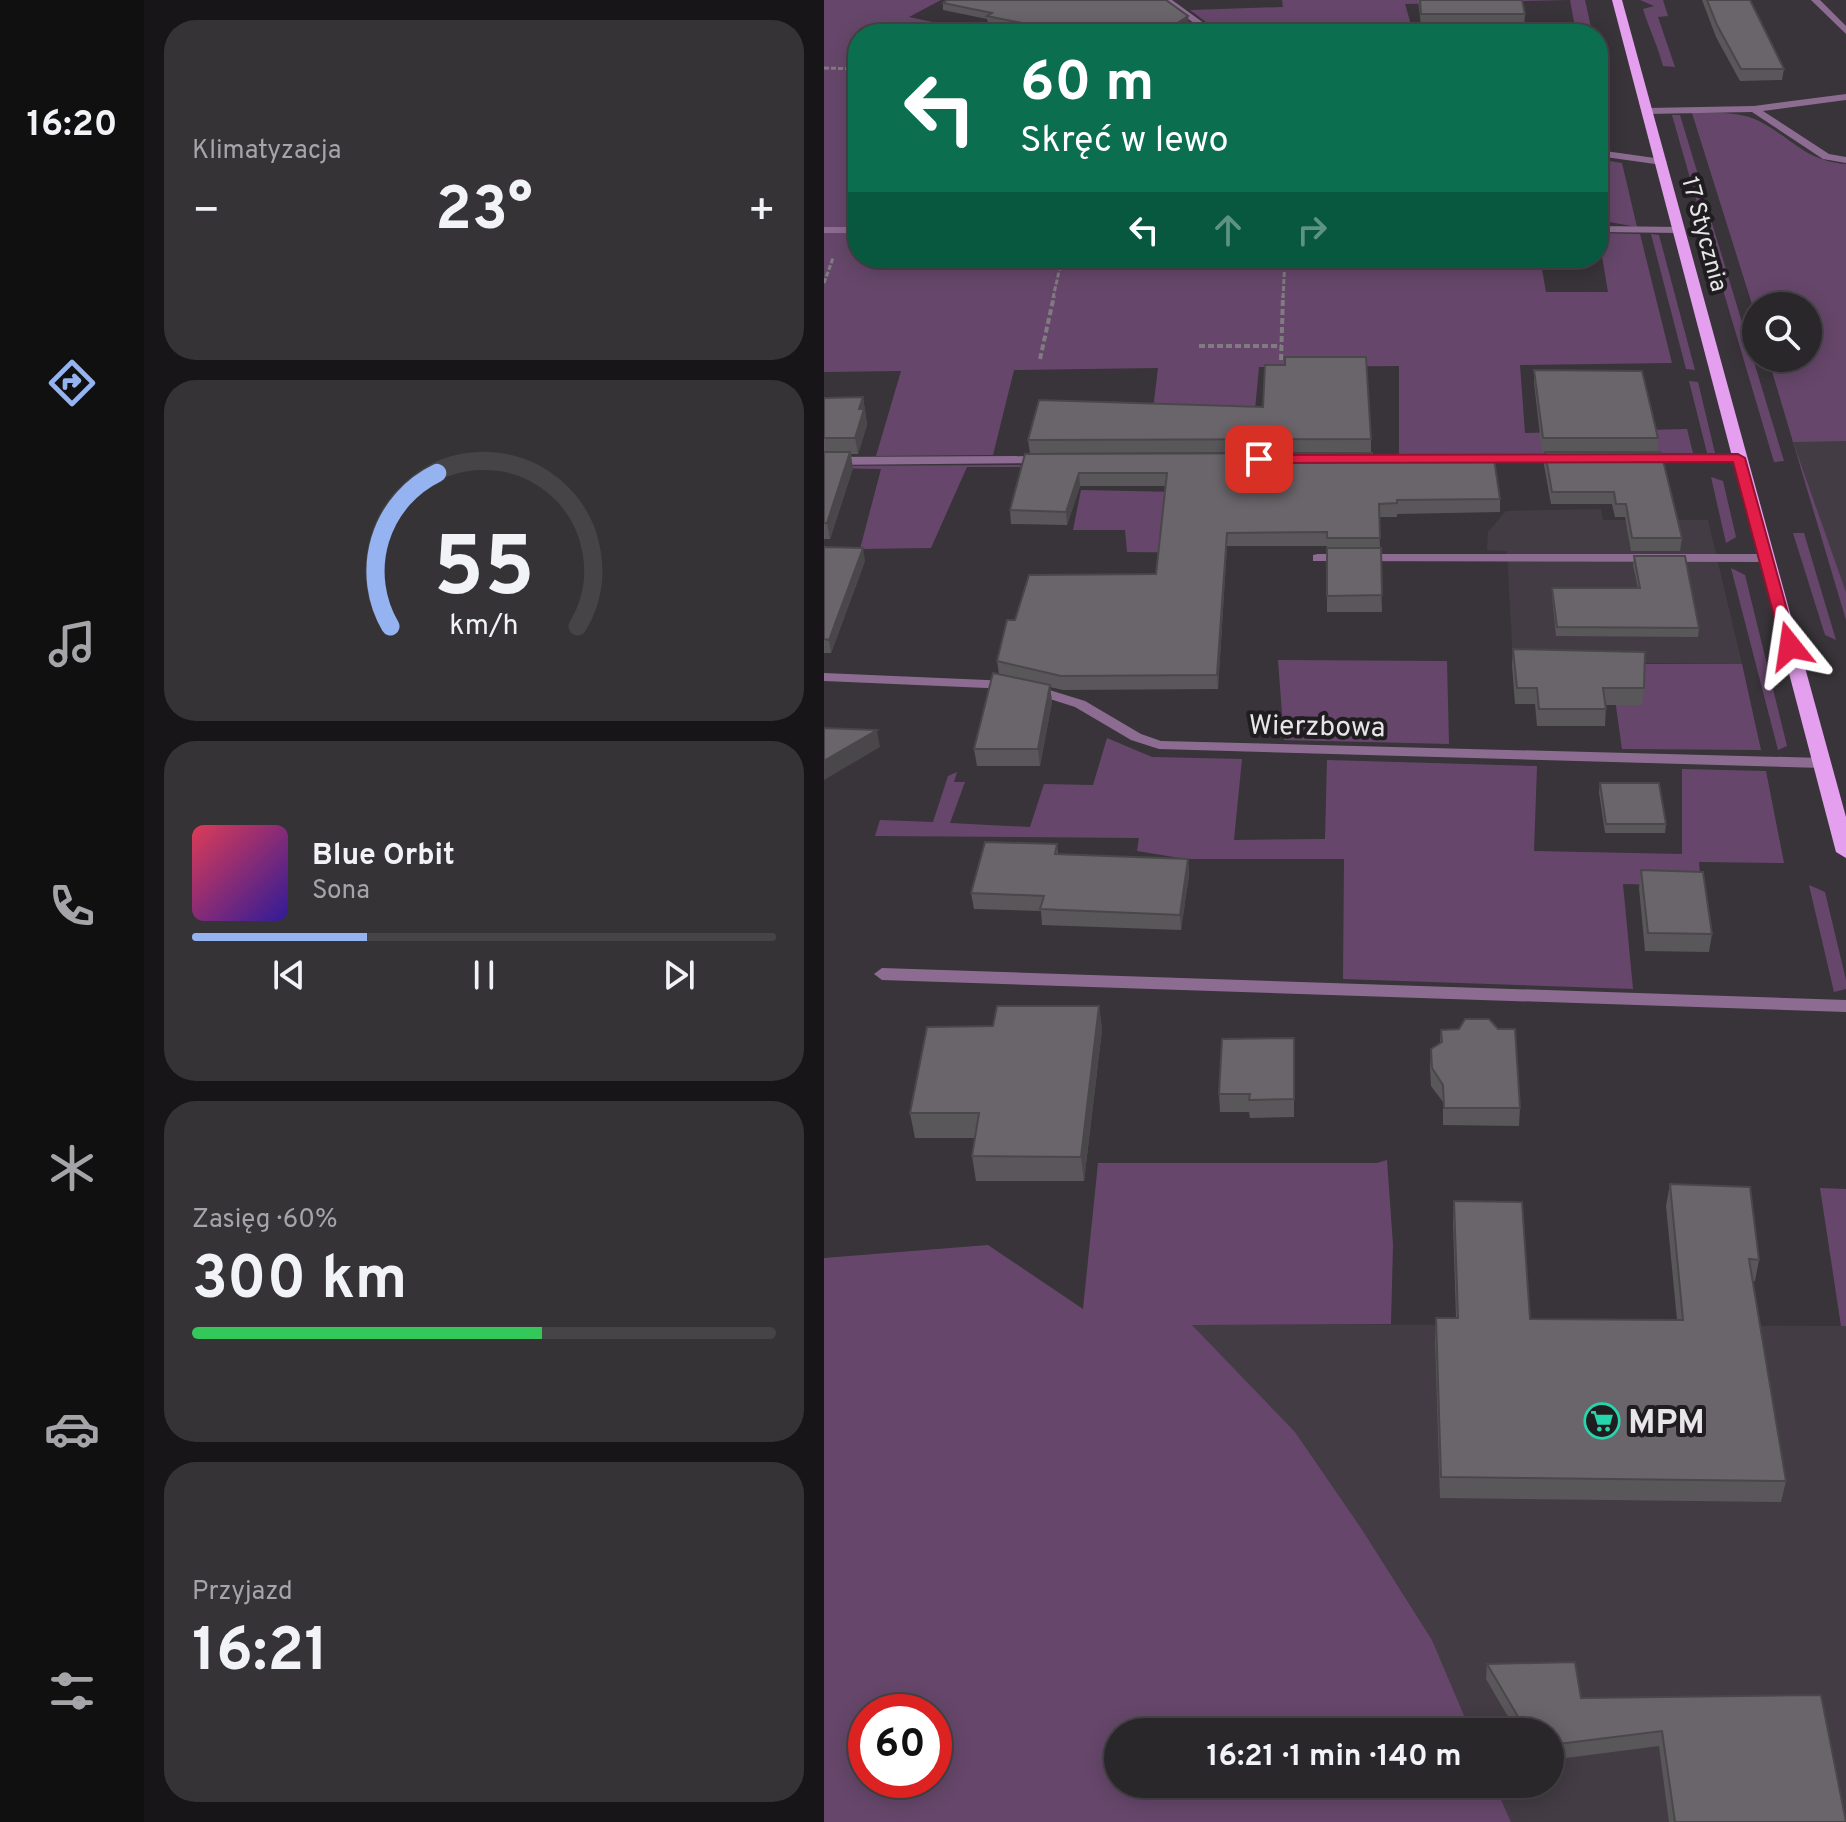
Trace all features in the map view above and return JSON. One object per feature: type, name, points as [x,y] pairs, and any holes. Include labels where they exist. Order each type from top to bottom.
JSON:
[{"type":"main road","name":"17 Stycznia","points":[[1617,0],[1846,852]]},
{"type":"lane","points":[[1166,0],[1201,24]]},
{"type":"lane","points":[[1815,0],[1846,31]]},
{"type":"lane","points":[[1648,111],[1754,109],[1846,97]]},
{"type":"lane","points":[[1754,109],[1826,157],[1846,160]]},
{"type":"lane","points":[[1608,154],[1662,162]]},
{"type":"lane","points":[[1608,229],[1680,230]]},
{"type":"lane","points":[[824,230],[848,230]]},
{"type":"lane","points":[[1337,459],[1574,458]]},
{"type":"lane","points":[[1637,458],[1738,458]]},
{"type":"lane","points":[[824,461],[1064,460]]},
{"type":"lane","points":[[1318,558],[1765,558]]},
{"type":"lane","name":"Wierzbowa","points":[[824,677],[975,682],[1040,690],[1080,704],[1136,737],[1159,745],[1822,763]]},
{"type":"lane","points":[[882,974],[1846,1006]]},
{"type":"path","points":[[824,68],[848,69]]},
{"type":"path","points":[[1040,359],[1060,268]]},
{"type":"path","points":[[1281,360],[1285,268]]},
{"type":"path","points":[[1199,346],[1281,346]]},
{"type":"shaded area","points":[[824,0],[941,0],[909,17],[942,24],[848,24],[848,268],[1542,268],[1546,292],[1608,292],[1604,268],[1608,268],[1608,233],[1640,234],[1672,363],[1520,365],[1525,433],[1687,429],[1693,453],[1399,455],[1399,366],[1259,367],[1255,410],[1152,418],[1158,368],[1014,370],[993,455],[876,456],[901,371],[824,372]]},
{"type":"shaded area","points":[[1282,0],[1570,0],[1405,4],[1411,24],[1209,24],[1190,10],[1283,7]]},
{"type":"shaded area","points":[[1570,0],[1585,0],[1590,24],[1574,24]]},
{"type":"shaded area","points":[[1640,0],[1663,0],[1668,16],[1658,17],[1675,67],[1663,66],[1643,9],[1654,6]]},
{"type":"shaded area","points":[[1692,113],[1727,113],[1753,118],[1820,159],[1846,164],[1846,441],[1793,442],[1772,372],[1822,372],[1822,292],[1748,292]]},
{"type":"shaded area","points":[[1672,115],[1680,115],[1709,211],[1700,213]]},
{"type":"shaded area","points":[[1608,161],[1622,163],[1637,227],[1608,222]]},
{"type":"shaded area","points":[[1702,219],[1711,220],[1742,322],[1742,354]]},
{"type":"shaded area","points":[[1651,234],[1659,235],[1695,370],[1686,369]]},
{"type":"shaded area","points":[[1747,372],[1757,372],[1784,461],[1774,462]]},
{"type":"shaded area","points":[[1689,381],[1698,382],[1715,453],[1707,453]]},
{"type":"shaded area","points":[[1792,441],[1846,441],[1846,592]]},
{"type":"shaded area","points":[[1793,442],[1846,592],[1846,620]]},
{"type":"shaded area","points":[[824,466],[1023,467],[967,467],[931,548],[860,549],[881,469],[824,468]]},
{"type":"shaded area","points":[[1711,477],[1723,481],[1736,537],[1726,543]]},
{"type":"shaded area","points":[[1081,490],[1227,493],[1220,553],[1127,552],[1125,530],[1073,530]]},
{"type":"shaded area","points":[[1601,509],[1603,520],[1708,520],[1742,664],[1513,662],[1507,551],[1487,550],[1488,532],[1506,511]]},
{"type":"shaded area","points":[[1793,533],[1804,533],[1836,640],[1825,635]]},
{"type":"shaded area","points":[[1731,568],[1745,575],[1787,746],[1778,750]]},
{"type":"shaded area","points":[[1278,660],[1447,661],[1449,744],[1284,740]]},
{"type":"shaded area","points":[[1610,664],[1742,664],[1761,750],[1622,749]]},
{"type":"shaded area","points":[[1107,738],[1152,757],[1242,759],[1234,840],[1325,839],[1327,760],[1537,766],[1534,851],[1682,854],[1682,769],[1766,771],[1784,863],[1699,862],[1701,886],[1623,884],[1633,989],[1343,979],[1344,859],[1186,859],[1137,851],[1139,838],[875,836],[880,820],[933,822],[948,776],[957,772],[954,782],[965,782],[950,823],[1030,827],[1044,784],[1093,785]]},
{"type":"shaded area","points":[[1809,885],[1825,892],[1846,989],[1834,992]]},
{"type":"shaded area","points":[[1387,1160],[1393,1245],[1391,1324],[1192,1325],[1295,1432],[1432,1640],[1465,1718],[1104,1718],[1104,1798],[1500,1798],[1511,1822],[824,1822],[824,1258],[988,1245],[1083,1309],[1098,1163],[1377,1163]]},
{"type":"shaded area","points":[[1820,1188],[1846,1189],[1846,1326],[1841,1326]]},
{"type":"shaded area","points":[[1191,1324],[1846,1326],[1846,1822],[1511,1822],[1500,1798],[1564,1798],[1564,1718],[1465,1718],[1432,1640],[1295,1432]]},
{"type":"building","points":[[947,0],[1166,0],[1188,16],[1176,24],[1027,24],[943,3]]},
{"type":"building","points":[[1420,0],[1522,0],[1525,14],[1421,14]]},
{"type":"building","points":[[1707,0],[1750,0],[1784,69],[1741,69]]},
{"type":"building","points":[[1285,357],[1366,357],[1371,439],[1028,440],[1039,400],[1263,407],[1265,365],[1285,365]]},
{"type":"building","points":[[1534,370],[1642,371],[1658,438],[1543,438]]},
{"type":"building","points":[[863,397],[859,409],[864,409],[855,438],[824,438],[824,398]]},
{"type":"building","points":[[824,452],[850,452],[827,523],[824,523]]},
{"type":"building","points":[[1545,452],[1661,452],[1682,538],[1632,538],[1626,504],[1616,504],[1614,492],[1552,492]]},
{"type":"building","points":[[1372,453],[1372,461],[1494,459],[1500,499],[1397,500],[1397,503],[1379,504],[1380,538],[1327,538],[1327,532],[1227,533],[1217,675],[1061,676],[997,661],[1007,620],[1015,620],[1029,575],[1156,574],[1167,473],[1079,473],[1066,512],[1010,510],[1025,454]]},
{"type":"building","points":[[824,547],[863,548],[829,640],[824,639]]},
{"type":"building","points":[[1327,548],[1381,548],[1382,595],[1327,596]]},
{"type":"building","points":[[1634,556],[1685,556],[1699,628],[1557,627],[1552,588],[1640,588]]},
{"type":"building","points":[[1513,649],[1645,652],[1644,688],[1603,688],[1606,709],[1539,709],[1537,688],[1517,688]]},
{"type":"building","points":[[993,673],[1050,685],[1038,749],[974,749]]},
{"type":"building","points":[[824,728],[877,730],[824,761]]},
{"type":"building","points":[[1600,783],[1659,783],[1666,824],[1606,824]]},
{"type":"building","points":[[985,842],[1057,844],[1055,854],[1188,859],[1180,915],[1040,909],[1044,896],[971,893]]},
{"type":"building","points":[[1641,870],[1703,872],[1712,934],[1648,933]]},
{"type":"building","points":[[997,1006],[1099,1006],[1081,1157],[972,1156],[979,1113],[910,1113],[927,1027],[993,1026]]},
{"type":"building","points":[[1465,1019],[1489,1019],[1498,1029],[1515,1029],[1520,1108],[1444,1108],[1443,1085],[1432,1068],[1431,1049],[1442,1042],[1441,1030],[1459,1029]]},
{"type":"building","points":[[1294,1038],[1294,1099],[1249,1100],[1250,1094],[1219,1094],[1222,1039]]},
{"type":"building","name":"MPM","points":[[1670,1184],[1750,1187],[1759,1260],[1749,1259],[1786,1481],[1441,1477],[1436,1318],[1458,1318],[1454,1201],[1522,1202],[1530,1319],[1683,1320]]},
{"type":"building","points":[[1575,1662],[1581,1698],[1821,1695],[1846,1822],[1675,1822],[1662,1731],[1564,1743],[1564,1718],[1519,1718],[1487,1664]]},
{"type":"place","name":"MPM","points":[[1602,1421]]},
{"type":"route","points":[[1259,459],[1738,458],[1790,646]]}]
